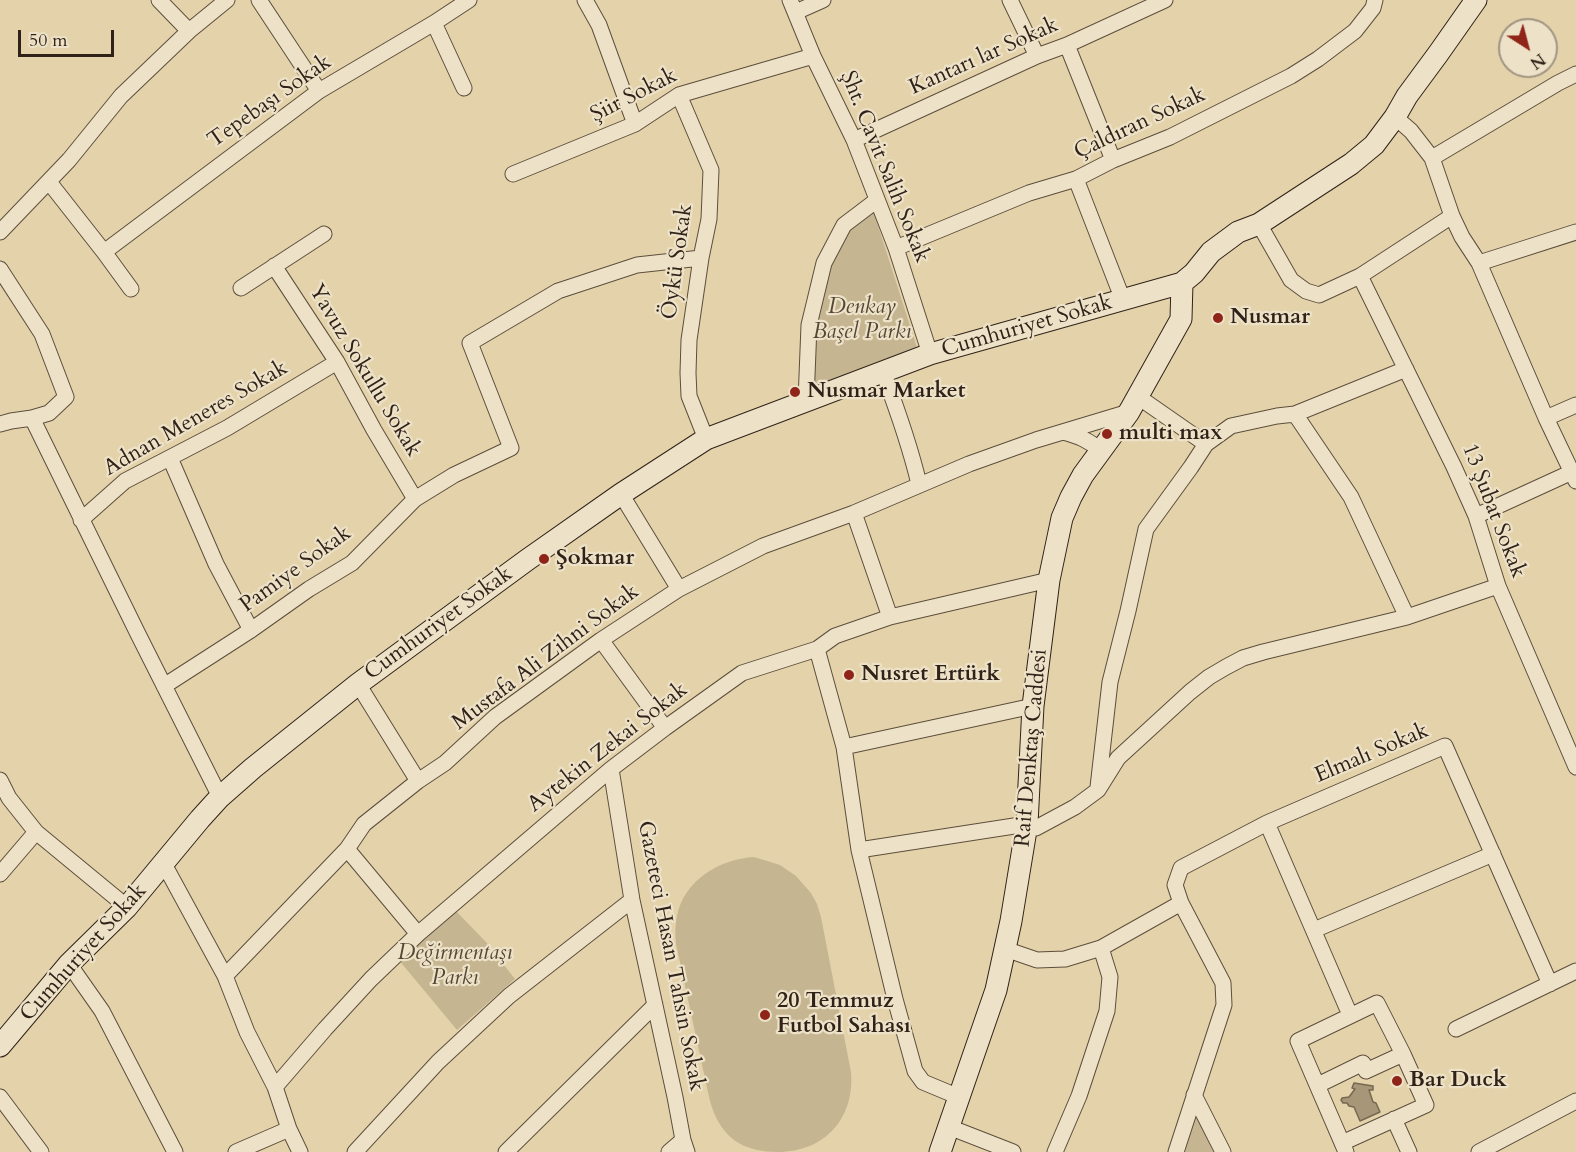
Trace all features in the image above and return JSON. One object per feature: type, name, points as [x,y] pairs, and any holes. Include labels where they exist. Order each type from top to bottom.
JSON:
[{"type":"street","points":[[159,0],[189,31]]},
{"type":"street","points":[[0,232],[49,182],[121,96],[189,31],[227,0]]},
{"type":"street","points":[[259,0],[319,91]]},
{"type":"street","name":"Tepebaşı Sokak","points":[[104,252],[319,91],[470,0]]},
{"type":"street","points":[[585,0],[599,24],[635,124]]},
{"type":"street","points":[[793,6],[823,0]]},
{"type":"street","points":[[1010,0],[1037,56]]},
{"type":"street","name":"Kantarı lar Sokak","points":[[854,140],[1165,0]]},
{"type":"street","name":"Çaldıran Sokak","points":[[896,248],[1029,193],[1076,179],[1113,160],[1170,137],[1292,76],[1355,30],[1373,8],[1375,0]]},
{"type":"street","points":[[1182,283],[1194,273],[1211,252],[1238,232],[1259,224],[1351,164],[1374,145],[1473,1]]},
{"type":"street","name":"Şht. Cavit Salih Sokak","points":[[793,6],[813,56],[854,140],[896,248],[930,354]]},
{"type":"street","points":[[434,23],[464,87]]},
{"type":"street","points":[[1067,45],[1113,160]]},
{"type":"street","name":"Şiir Sokak","points":[[513,174],[635,124],[679,95],[813,56]]},
{"type":"street","points":[[1432,158],[1558,82],[1576,74]]},
{"type":"street","name":"Öykü Sokak","points":[[679,95],[711,171],[709,219],[689,340],[688,373],[689,396],[706,439]]},
{"type":"street","points":[[1395,117],[1411,131],[1432,158],[1452,216],[1462,237],[1479,262],[1546,418],[1574,476],[1476,516]]},
{"type":"street","points":[[1076,179],[1123,300]]},
{"type":"street","points":[[49,182],[131,289]]},
{"type":"street","points":[[806,401],[809,325],[824,263],[844,225],[877,200]]},
{"type":"street","points":[[1259,224],[1291,280],[1306,291],[1319,296],[1360,276],[1452,216]]},
{"type":"street","points":[[1479,262],[1576,232]]},
{"type":"street","points":[[241,288],[324,234]]},
{"type":"street","name":"Pamiye Sokak","points":[[164,686],[352,562],[415,499],[454,475],[511,447],[470,343],[558,291],[637,265],[701,258]]},
{"type":"street","name":"Yavuz Sokullu Sokak","points":[[274,266],[337,362],[415,499]]},
{"type":"street","points":[[0,269],[42,334],[66,397],[49,413],[0,424]]},
{"type":"street","name":"13 Şubat Sokak","points":[[1360,276],[1476,516],[1498,586],[1576,767]]},
{"type":"street","name":"Cumhuriyet Sokak","points":[[0,1046],[69,964],[127,907],[220,797],[253,768],[358,684],[527,560],[621,494],[706,439],[930,354],[1182,283]]},
{"type":"street","name":"Raif Denktaş Caddesi","points":[[940,1152],[996,990],[1011,921],[1027,824],[1033,706],[1049,580],[1062,518],[1083,475],[1133,404],[1180,320],[1182,283]]},
{"type":"street","name":"Raif Denktaş Caddesi","points":[[1158,360],[1170,308],[1161,289]]},
{"type":"street","name":"Adnan Meneres Sokak","points":[[81,520],[125,481],[227,428],[337,362]]},
{"type":"street","points":[[1098,790],[1110,682],[1146,529],[1206,444],[1231,426],[1295,414],[1406,369]]},
{"type":"street","points":[[884,372],[907,437],[920,484]]},
{"type":"street","points":[[1133,404],[1206,444]]},
{"type":"street","name":"Mustafa Ali Zihni Sokak","points":[[225,976],[347,849],[364,824],[418,781],[445,763],[495,717],[601,639],[679,589],[763,546],[855,513],[969,464],[1063,432],[1133,404]]},
{"type":"street","points":[[1546,418],[1576,405]]},
{"type":"street","points":[[1295,414],[1351,497],[1407,617]]},
{"type":"street","points":[[32,418],[220,797]]},
{"type":"street","points":[[1063,432],[1092,442],[1101,451]]},
{"type":"street","points":[[170,458],[216,564],[251,630]]},
{"type":"street","points":[[621,494],[679,589]]},
{"type":"street","points":[[855,513],[890,617]]},
{"type":"street","name":"Aytekin Zekai Sokak","points":[[275,1087],[371,979],[418,934],[611,769],[742,673],[817,649],[835,636],[890,617],[1049,580]]},
{"type":"street","points":[[859,850],[1027,824],[1036,828],[1075,807],[1098,790],[1118,758],[1190,692],[1243,658],[1407,617],[1498,586]]},
{"type":"street","points":[[601,639],[664,728]]},
{"type":"street","points":[[817,649],[844,747],[859,850],[915,1071],[923,1082],[959,1097]]},
{"type":"street","points":[[358,684],[418,781]]},
{"type":"street","points":[[844,747],[1033,706]]},
{"type":"street","name":"Elmalı Sokak","points":[[1180,903],[1175,885],[1181,868],[1267,823],[1445,746],[1550,984]]},
{"type":"street","name":"Gazeteci Hasan Tahsin Sokak","points":[[611,769],[632,900],[685,1146]]},
{"type":"street","points":[[0,780],[9,798],[36,832],[127,907]]},
{"type":"street","points":[[1267,823],[1347,1008]]},
{"type":"street","points":[[0,874],[36,832]]},
{"type":"street","points":[[347,849],[418,934]]},
{"type":"street","points":[[1314,930],[1493,854]]},
{"type":"street","points":[[164,864],[225,976],[247,1032],[275,1087],[289,1130],[300,1152]]},
{"type":"street","points":[[355,1152],[438,1062],[509,996],[632,900]]},
{"type":"street","points":[[1005,949],[1037,960],[1065,959],[1101,948],[1180,903],[1223,983],[1224,1005],[1176,1152]]},
{"type":"street","points":[[1055,1152],[1079,1096],[1107,1011],[1110,977],[1101,948]]},
{"type":"street","points":[[69,964],[102,1011],[175,1152]]},
{"type":"street","points":[[1456,1029],[1576,971]]},
{"type":"street","points":[[1377,1003],[1426,1105],[1394,1119],[1344,1148],[1318,1085],[1298,1041],[1377,1003]]},
{"type":"street","points":[[506,1152],[655,1005]]},
{"type":"street","points":[[1318,1085],[1363,1063],[1366,1071],[1403,1054]]},
{"type":"street","points":[[1194,1095],[1223,1152]]},
{"type":"street","points":[[0,1097],[41,1152]]},
{"type":"street","points":[[1479,1152],[1576,1101]]},
{"type":"street","points":[[1394,1119],[1409,1152]]},
{"type":"street","points":[[949,1127],[1014,1152]]},
{"type":"street","points":[[236,1152],[289,1130]]},
{"type":"street","points":[[669,1152],[685,1146]]},
{"type":"green space","name":"Denkay Başel Parkı","points":[[874,213],[918,351],[811,390],[814,334],[827,268],[846,233]]},
{"type":"green space","name":"20 Temmuz Futbol Sahası","points":[[754,857],[780,865],[796,876],[811,893],[817,904],[851,1072],[848,1104],[834,1129],[823,1139],[810,1146],[778,1152],[744,1146],[729,1136],[718,1121],[709,1097],[675,933],[681,903],[695,882],[717,867]]},
{"type":"green space","name":"Değirmentaşı Parkı","points":[[454,909],[486,942],[515,979],[457,1030],[398,959]]},
{"type":"green space","points":[[1196,1113],[1213,1152],[1185,1152]]},
{"type":"shaded area","points":[[1354,1083],[1373,1086],[1373,1090],[1369,1090],[1380,1112],[1360,1121],[1354,1107],[1343,1103],[1342,1098],[1349,1097],[1355,1089],[1352,1088]]},
{"type":"place","name":"Nusmar","points":[[1218,318]]},
{"type":"place","name":"Nusmar Market","points":[[795,392]]},
{"type":"place","name":"multi max","points":[[1107,434]]},
{"type":"place","name":"Şokmar","points":[[544,559]]},
{"type":"place","name":"Nusret Ertürk","points":[[849,675]]},
{"type":"place","name":"20 Temmuz Futbol Sahası","points":[[765,1015]]},
{"type":"place","name":"Bar Duck","points":[[1397,1081]]}]
